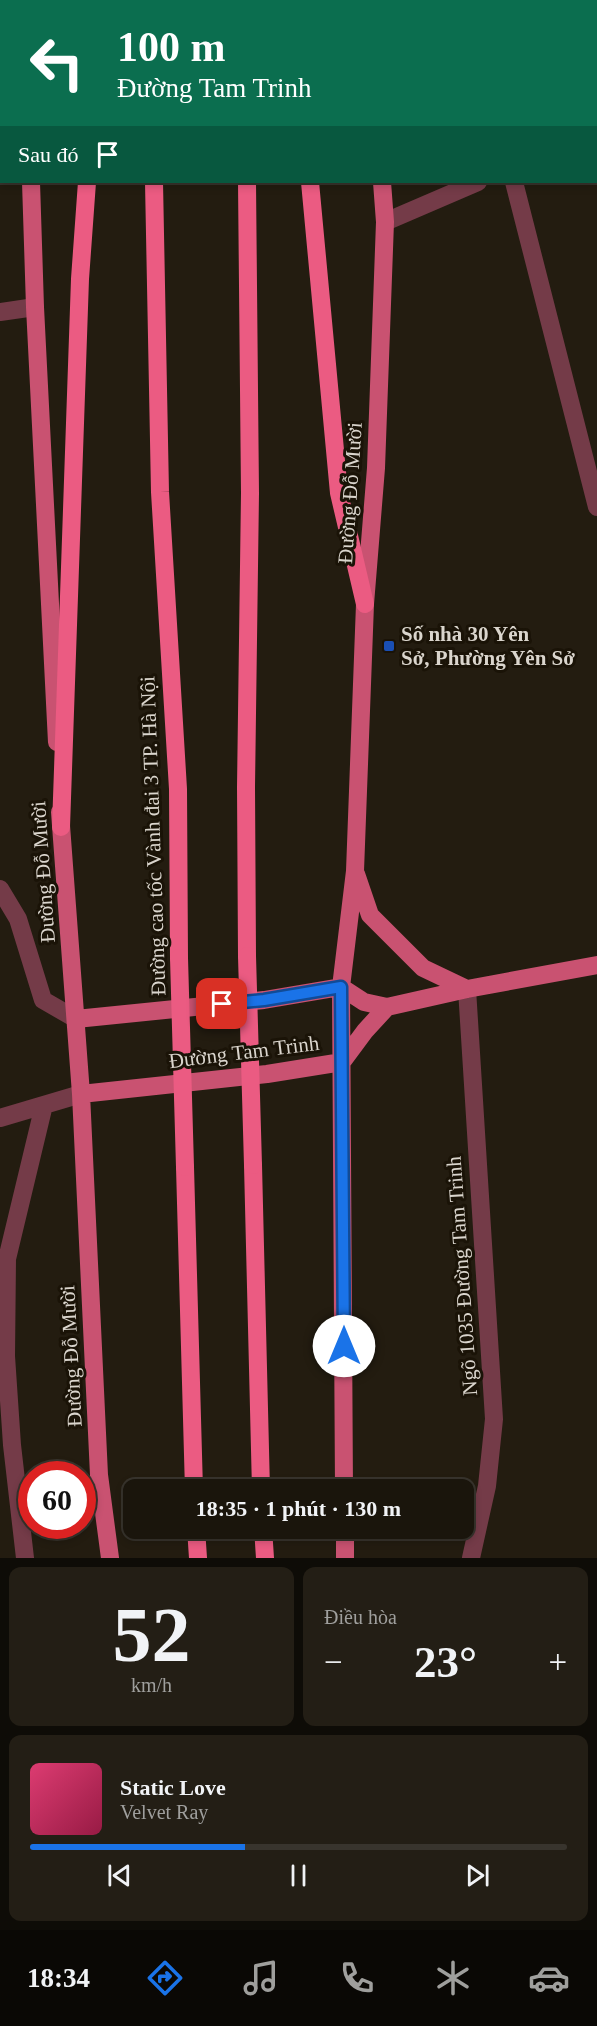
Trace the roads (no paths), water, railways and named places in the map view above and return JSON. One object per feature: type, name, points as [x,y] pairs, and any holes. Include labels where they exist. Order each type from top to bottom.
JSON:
[{"type":"highway","points":[[61,827],[80,279],[87,183]]},
{"type":"highway","name":"Đường cao tốc Vành đai 3 TP. Hà Nội","points":[[154,183],[160,492],[178,789],[179,958],[194,1479]]},
{"type":"highway","points":[[247,183],[250,493],[246,787],[247,956],[261,1479]]},
{"type":"highway","points":[[310,183],[339,493],[365,604]]},
{"type":"highway","points":[[197,1539],[198,1558]]},
{"type":"highway","points":[[264,1539],[265,1558]]},
{"type":"main road","name":"Đường Đỗ Mười","points":[[31,183],[35,307],[61,827],[81,1094],[99,1474],[110,1558]]},
{"type":"main road","name":"Đường Đỗ Mười","points":[[344,1479],[341,987],[355,871],[365,604],[376,468],[385,222],[382,183]]},
{"type":"main road","points":[[355,871],[370,915],[423,968],[467,989]]},
{"type":"main road","points":[[76,1019],[264,1000],[341,987],[364,1002],[387,1007],[597,964]]},
{"type":"main road","name":"Đường Tam Trinh","points":[[81,1094],[267,1074],[342,1062],[365,1030],[387,1007]]},
{"type":"main road","points":[[345,1539],[345,1558]]},
{"type":"street","points":[[385,222],[476,183]]},
{"type":"street","points":[[514,183],[597,507]]},
{"type":"street","points":[[0,312],[35,307]]},
{"type":"street","points":[[0,889],[18,918],[43,1000],[76,1019]]},
{"type":"street","name":"Ngõ 1035 Đường Tam Trinh","points":[[467,989],[494,1419],[487,1486],[471,1558]]},
{"type":"street","points":[[0,1118],[81,1094]]},
{"type":"street","points":[[26,1558],[12,1445],[7,1367],[7,1259],[44,1105]]},
{"type":"place","name":"Số nhà 30 Yên Sở, Phường Yên Sở","points":[[389,646]]}]
